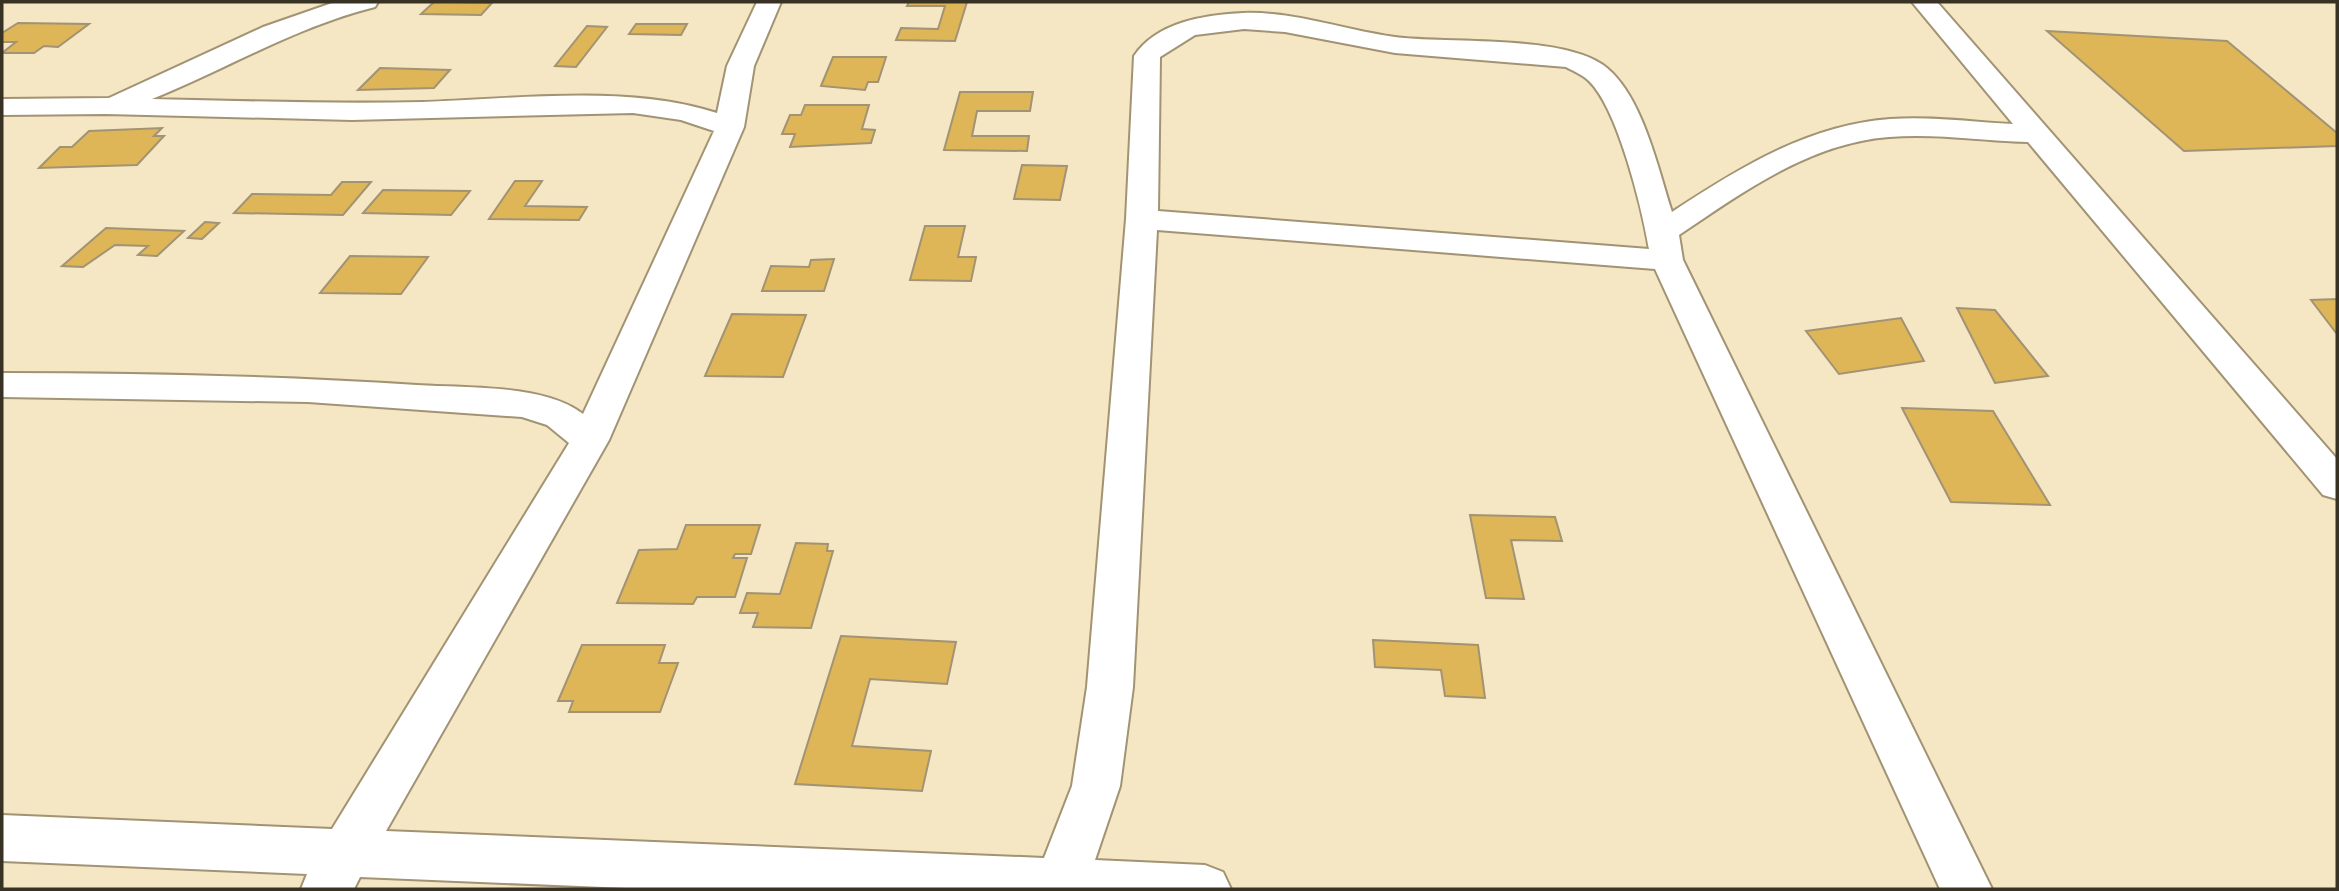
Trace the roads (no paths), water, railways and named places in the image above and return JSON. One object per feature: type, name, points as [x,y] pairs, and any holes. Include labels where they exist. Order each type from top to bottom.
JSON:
[{"type":"street","points":[[106,106],[179,76],[248,41],[322,11],[366,2]]},
{"type":"street","points":[[337,870],[590,440],[730,127],[733,93],[745,55],[767,18],[769,2]]},
{"type":"street","points":[[1924,2],[2337,485]]},
{"type":"street","points":[[1061,883],[1096,786],[1111,687],[1142,219],[1147,120],[1144,79],[1147,56],[1169,36],[1189,28],[1244,21],[1285,24],[1395,45],[1546,55],[1574,60],[1598,74],[1617,99],[1636,145],[1664,246],[1966,889]]},
{"type":"street","points":[[2,107],[106,106],[352,112],[633,105],[685,111],[730,127]]},
{"type":"street","points":[[1142,219],[1664,246],[1769,163],[1849,134],[1890,128],[2039,134]]},
{"type":"street","points":[[2,385],[308,390],[512,404],[560,416],[590,440]]},
{"type":"street","points":[[2,838],[337,870],[1061,883],[1205,889]]}]
